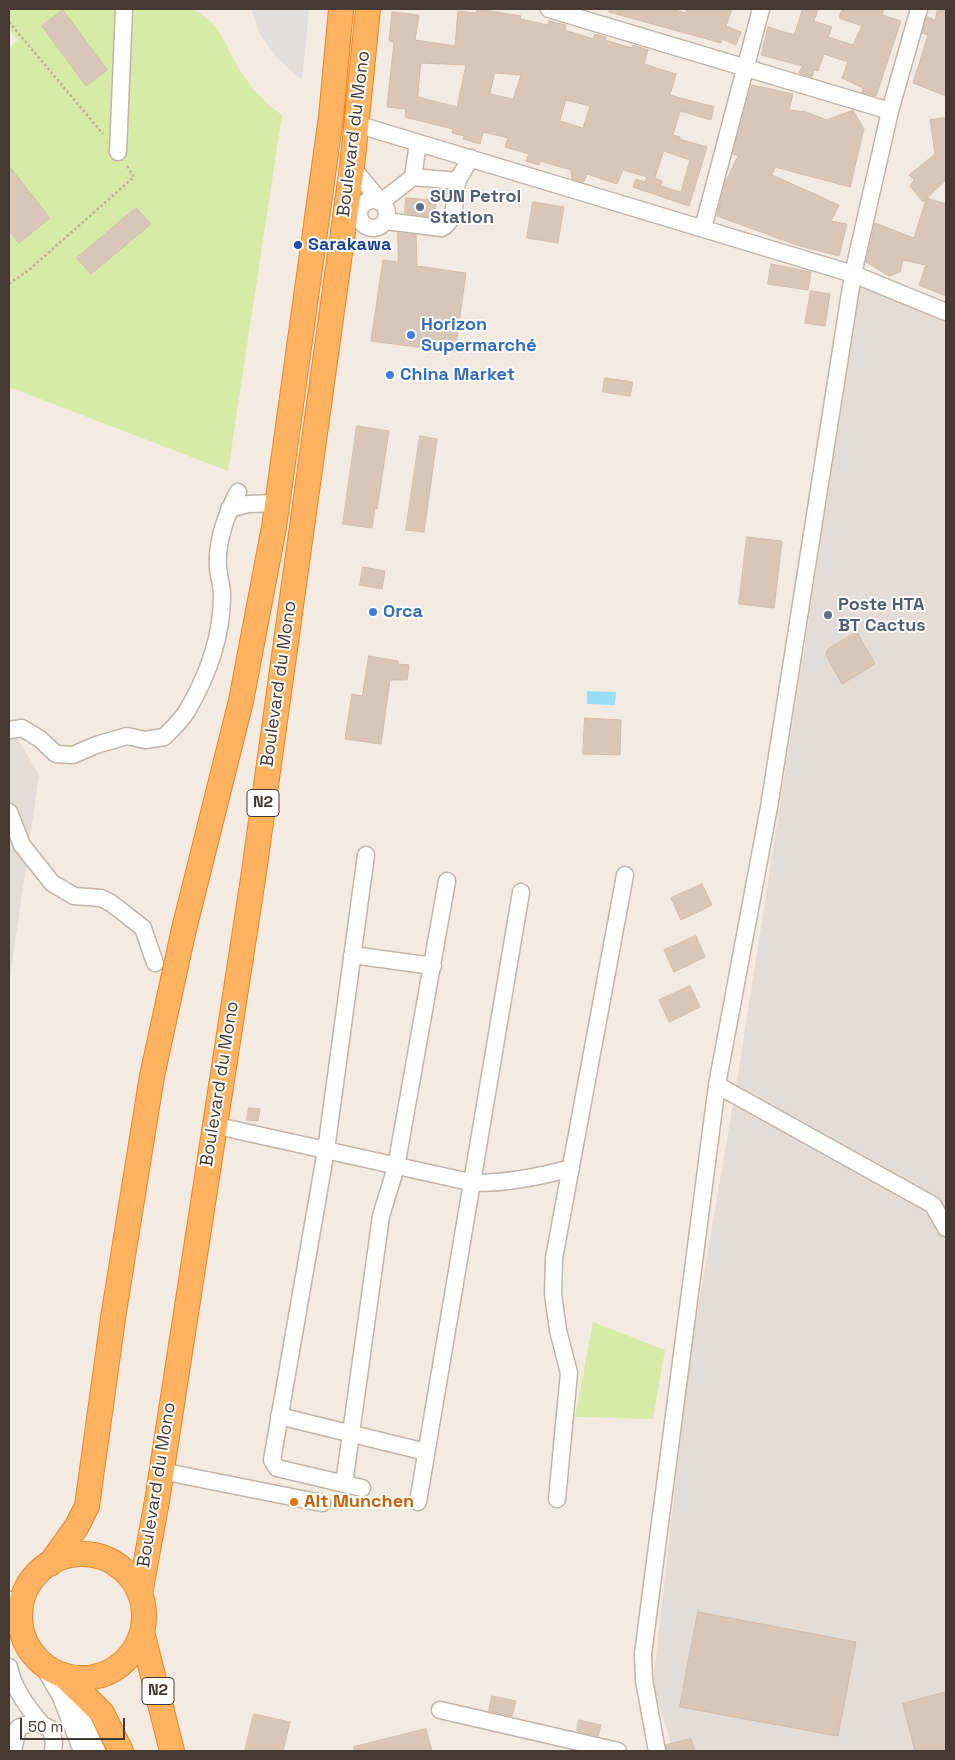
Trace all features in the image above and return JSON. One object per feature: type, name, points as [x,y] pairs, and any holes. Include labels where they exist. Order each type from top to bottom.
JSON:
[{"type":"highway","name":"Boulevard du Mono","points":[[50,1564],[77,1526],[87,1506],[113,1318],[152,1076],[184,929],[241,701],[277,503],[331,117],[342,9]]},
{"type":"highway","name":"Boulevard du Mono","points":[[140,1594],[161,1471],[213,1125],[253,879],[352,167],[368,9]]},
{"type":"highway","name":"N2","points":[[121,1751],[102,1713],[62,1686],[42,1664],[26,1642],[14,1607],[38,1571],[50,1564],[76,1555],[102,1558],[112,1562],[128,1576],[140,1594],[144,1612],[142,1632],[172,1751]]},
{"type":"highway","name":"N2","points":[[62,1686],[111,1670],[127,1658],[142,1632]]},
{"type":"street","points":[[118,152],[124,9]]},
{"type":"street","points":[[549,9],[890,111]]},
{"type":"street","points":[[702,228],[761,9]]},
{"type":"street","points":[[656,1751],[644,1680],[643,1654],[716,1085],[768,807],[853,274],[890,111],[919,9]]},
{"type":"street","points":[[356,124],[853,274],[946,312]]},
{"type":"street","points":[[413,177],[418,143]]},
{"type":"street","points":[[341,238],[368,227],[377,228],[386,221],[442,228],[452,219],[458,181],[471,158]]},
{"type":"street","points":[[352,167],[387,210],[386,221]]},
{"type":"street","points":[[368,227],[359,217],[360,208],[371,200],[381,202],[413,177],[458,181]]},
{"type":"street","points":[[9,730],[22,728],[40,739],[56,754],[72,755],[127,736],[145,740],[164,737],[186,712],[211,662],[219,628],[222,594],[218,568],[218,546],[229,509],[238,492]]},
{"type":"street","points":[[229,509],[248,504],[277,503]]},
{"type":"street","points":[[9,812],[22,845],[52,883],[74,896],[101,898],[111,903],[143,928],[155,963]]},
{"type":"street","points":[[362,1488],[277,1468],[273,1465],[279,1416],[326,1150],[366,855]]},
{"type":"street","points":[[557,1499],[569,1373],[558,1330],[553,1294],[554,1258],[625,875]]},
{"type":"street","points":[[344,1484],[381,1216],[396,1168],[447,882]]},
{"type":"street","points":[[418,1502],[474,1184],[521,892]]},
{"type":"street","points":[[352,954],[433,966]]},
{"type":"street","points":[[716,1085],[933,1205],[946,1228]]},
{"type":"street","points":[[213,1125],[326,1150],[396,1168],[474,1184],[541,1176],[571,1168]]},
{"type":"street","points":[[279,1416],[426,1452]]},
{"type":"street","points":[[161,1471],[322,1503]]},
{"type":"street","points":[[9,1667],[11,1678],[20,1693],[41,1723],[51,1729],[54,1743],[53,1751]]},
{"type":"street","points":[[62,1686],[82,1751]]},
{"type":"street","points":[[62,1686],[74,1710],[84,1723],[97,1751]]},
{"type":"street","points":[[440,1710],[618,1751]]},
{"type":"street","points":[[13,1751],[18,1728],[31,1722],[41,1723]]},
{"type":"path","points":[[9,22],[118,152],[134,178],[30,269],[9,284]]},
{"type":"shaded area","points":[[251,9],[309,9],[302,80],[277,58],[260,34]]},
{"type":"shaded area","points":[[861,283],[946,319],[946,1751],[673,1751],[653,1683],[690,1355],[737,1081]]},
{"type":"shaded area","points":[[9,723],[39,775],[9,984]]},
{"type":"green space","points":[[9,9],[190,9],[201,14],[216,27],[244,77],[264,100],[282,115],[228,471],[9,387],[9,231],[19,243],[50,218],[9,166],[9,48],[18,40],[9,30]],"holes":[[[63,11],[106,70],[86,86],[42,26]],[[136,208],[151,224],[91,274],[78,258]]]},
{"type":"green space","points":[[593,1322],[665,1350],[653,1419],[575,1417]]},
{"type":"water","points":[[587,691],[616,692],[615,705],[587,704]]},
{"type":"building","points":[[477,9],[521,16],[520,19],[548,25],[549,21],[566,25],[565,30],[593,39],[595,34],[606,37],[605,40],[632,48],[633,45],[648,50],[644,64],[676,74],[670,95],[714,107],[711,120],[680,111],[673,135],[680,137],[679,139],[707,147],[689,206],[633,187],[636,179],[645,182],[647,177],[623,170],[617,184],[587,174],[584,182],[572,179],[571,170],[540,161],[539,165],[526,161],[529,154],[505,147],[508,138],[483,132],[480,144],[463,139],[464,136],[452,133],[453,129],[405,117],[406,109],[387,107],[394,42],[389,41],[392,12],[419,15],[415,40],[455,46],[458,11],[476,13]],"holes":[[[421,63],[466,65],[457,107],[418,97]],[[495,73],[521,75],[513,99],[490,94]],[[566,100],[590,106],[583,128],[560,121]],[[664,151],[690,160],[681,192],[660,186],[662,181],[655,178]]]},
{"type":"building","points":[[610,9],[671,9],[686,13],[687,9],[732,9],[726,26],[741,32],[736,45],[722,39],[721,43],[609,12]]},
{"type":"building","points":[[803,9],[818,9],[814,21],[832,27],[828,37],[853,45],[862,26],[839,18],[842,9],[884,9],[882,15],[901,21],[876,96],[862,92],[863,88],[842,78],[848,62],[824,54],[818,71],[814,70],[812,77],[799,73],[802,66],[761,55],[768,27],[794,35]]},
{"type":"building","points":[[938,9],[946,9],[946,96],[913,83],[928,35],[922,33],[927,17],[935,20]]},
{"type":"building","points":[[63,10],[107,70],[86,86],[42,26]]},
{"type":"building","points":[[752,85],[793,94],[789,110],[806,112],[827,120],[853,110],[864,129],[850,187],[775,167],[772,175],[839,205],[831,221],[847,224],[839,256],[797,245],[717,216],[725,183],[738,156],[733,154]]},
{"type":"building","points":[[946,118],[946,180],[927,198],[946,204],[946,296],[919,285],[926,265],[903,260],[900,272],[889,276],[866,262],[875,223],[914,238],[926,199],[923,202],[910,186],[914,180],[909,175],[935,154],[930,120]]},
{"type":"building","points":[[9,166],[50,218],[19,243],[9,231]]},
{"type":"building","name":"SUN Petrol Station","points":[[406,198],[436,200],[435,217],[405,213]]},
{"type":"building","points":[[533,202],[564,207],[558,243],[527,238]]},
{"type":"building","points":[[136,208],[151,224],[91,274],[77,258]]},
{"type":"building","points":[[398,233],[416,235],[417,266],[466,273],[455,352],[371,341],[383,260],[398,262]]},
{"type":"building","points":[[771,264],[811,272],[808,290],[768,284]]},
{"type":"building","points":[[811,291],[830,294],[825,326],[805,323]]},
{"type":"building","points":[[605,378],[633,382],[630,396],[603,392]]},
{"type":"building","points":[[357,426],[389,431],[377,509],[375,508],[372,528],[343,524]]},
{"type":"building","points":[[420,436],[437,439],[424,532],[406,530]]},
{"type":"building","points":[[747,537],[782,541],[774,608],[739,604]]},
{"type":"building","points":[[363,567],[385,571],[382,589],[360,585]]},
{"type":"building","points":[[857,632],[875,664],[842,684],[826,655],[827,650]]},
{"type":"building","points":[[369,656],[409,665],[407,680],[390,680],[381,744],[345,739],[352,694],[362,696]]},
{"type":"building","points":[[585,718],[621,720],[620,755],[583,754]]},
{"type":"building","points":[[702,884],[712,905],[681,920],[671,898]]},
{"type":"building","points":[[696,936],[705,957],[674,972],[664,950]]},
{"type":"building","points":[[690,986],[700,1007],[669,1022],[659,1000]]},
{"type":"building","points":[[249,1108],[260,1109],[258,1121],[247,1120]]},
{"type":"building","points":[[698,1612],[856,1642],[838,1736],[680,1707]]},
{"type":"building","points":[[946,1692],[946,1751],[915,1751],[903,1704]]},
{"type":"building","points":[[492,1696],[516,1701],[512,1716],[489,1711]]},
{"type":"building","points":[[254,1714],[290,1722],[283,1751],[245,1751]]},
{"type":"building","points":[[579,1720],[601,1725],[598,1736],[577,1731]]},
{"type":"building","points":[[426,1729],[432,1751],[354,1751],[354,1747]]},
{"type":"building","points":[[691,1739],[695,1751],[667,1751],[666,1745]]},
{"type":"place","name":"SUN Petrol Station","points":[[420,207]]},
{"type":"place","name":"Sarakawa","points":[[298,245]]},
{"type":"place","name":"Horizon Supermarché","points":[[411,335]]},
{"type":"place","name":"China Market","points":[[390,375]]},
{"type":"place","name":"Orca","points":[[373,612]]},
{"type":"place","name":"Poste HTA BT Cactus","points":[[828,615]]},
{"type":"place","name":"Alt Munchen","points":[[294,1502]]}]
